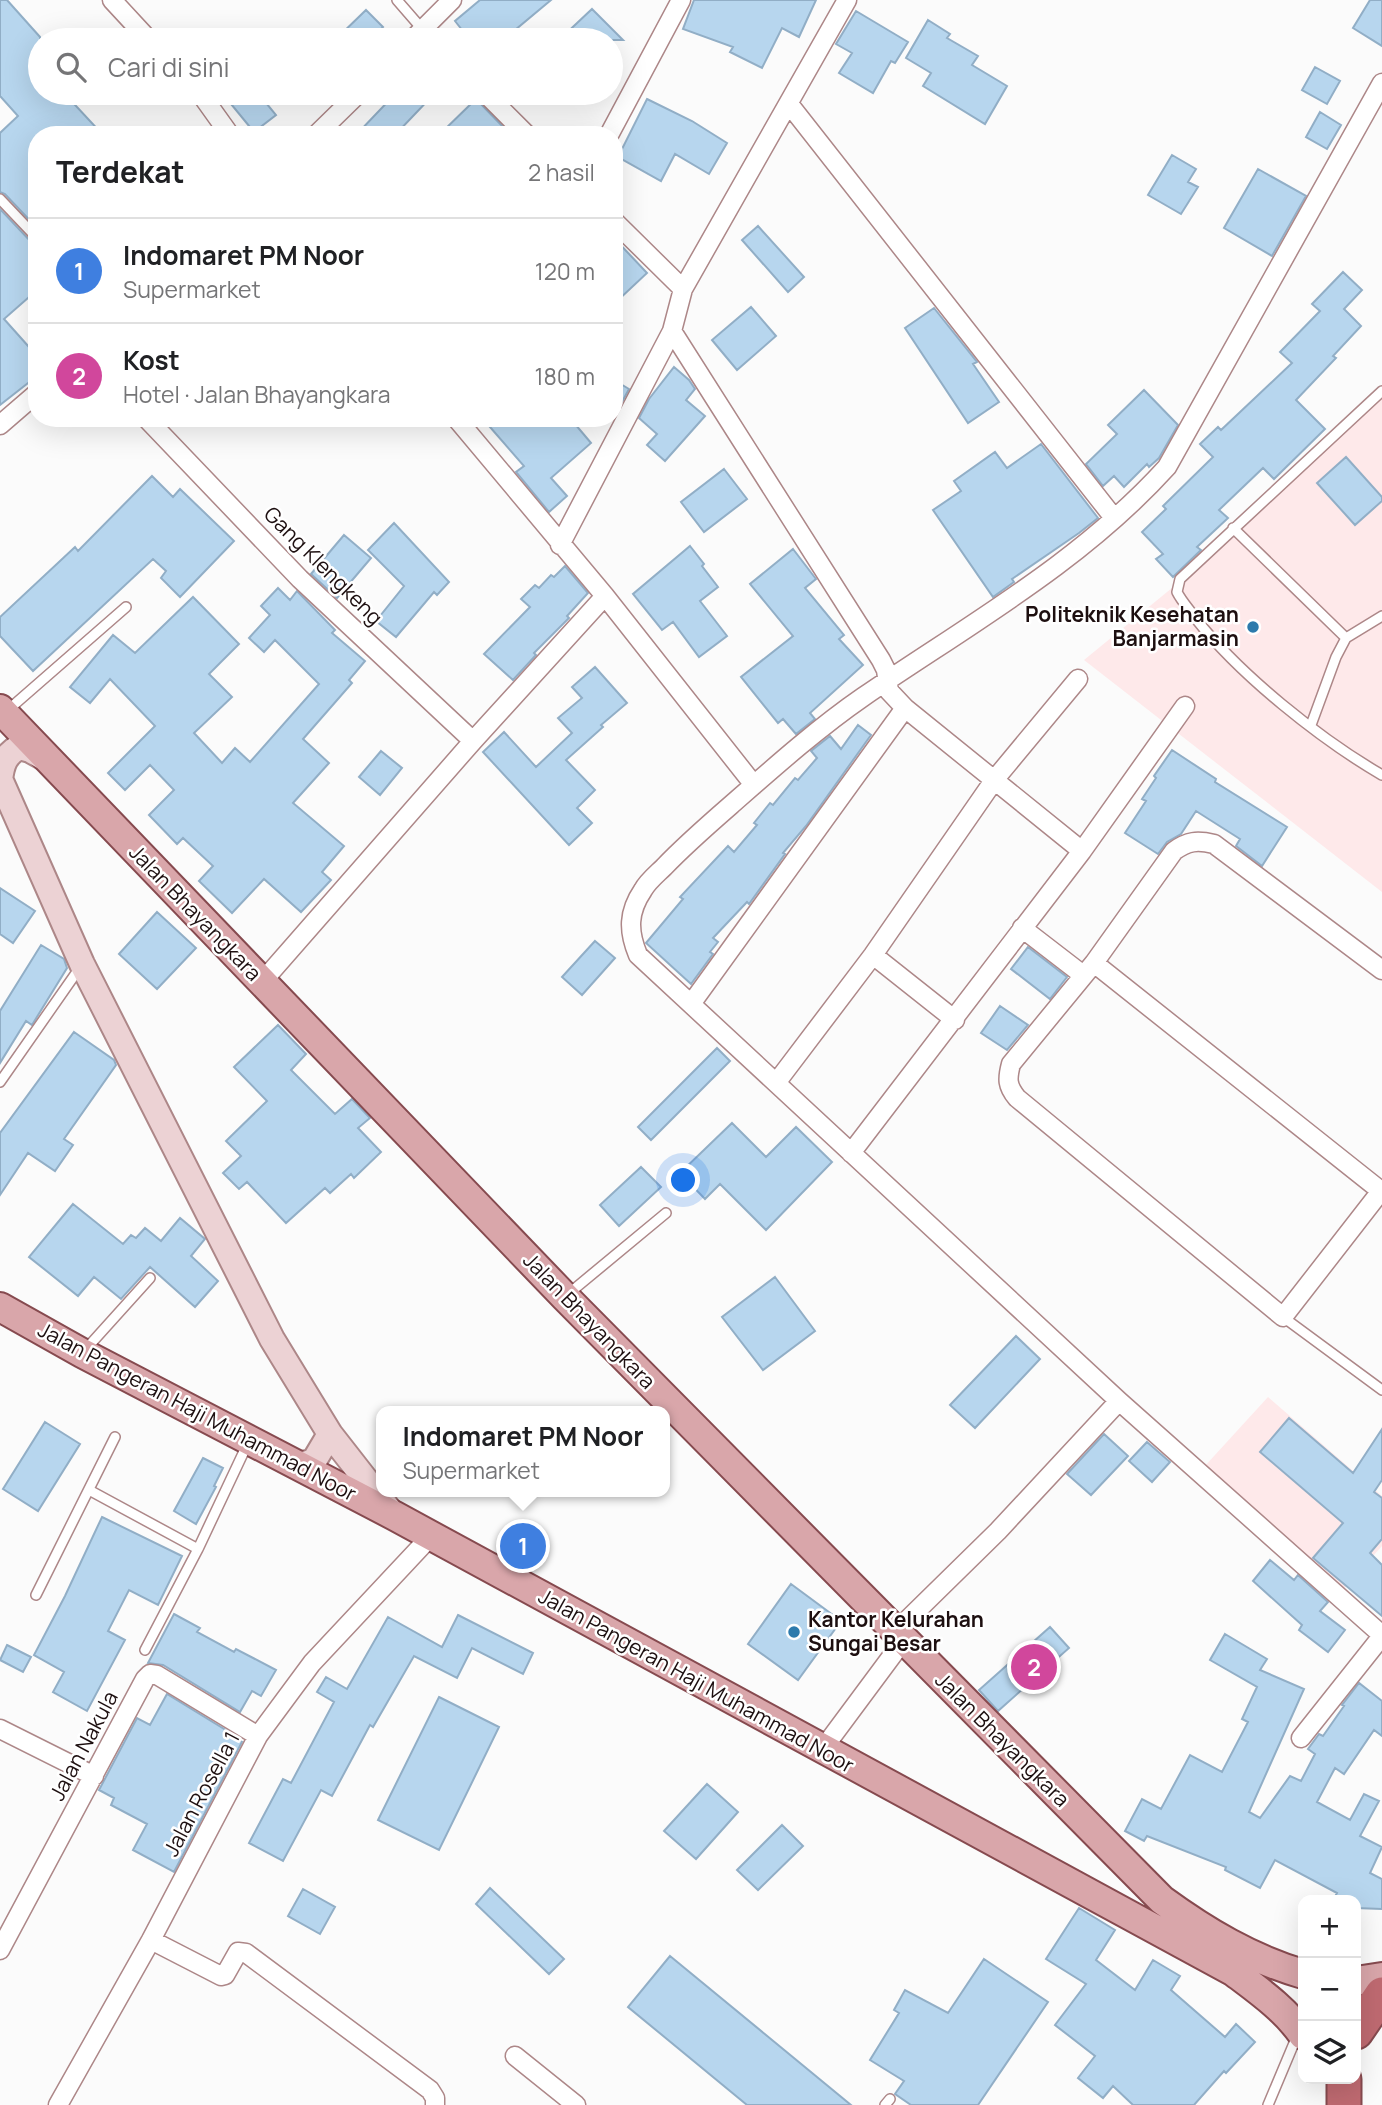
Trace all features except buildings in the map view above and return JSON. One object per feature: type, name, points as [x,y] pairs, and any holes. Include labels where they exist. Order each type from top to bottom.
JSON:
[{"type":"highway","points":[[1361,2024],[1382,1994]]},
{"type":"highway","points":[[1343,2105],[1344,2084]]},
{"type":"main road","name":"Jalan Bhayangkara","points":[[2,711],[565,1297],[1162,1900],[1202,1929],[1238,1949],[1298,1973]]},
{"type":"main road","name":"Jalan Pangeran Haji Muhammad Noor","points":[[0,1307],[82,1353],[395,1516],[822,1751],[1234,1972],[1265,1995],[1298,2029]]},
{"type":"main road","points":[[1111,1906],[1133,1871]]},
{"type":"main road","points":[[1361,1979],[1382,1977]]},
{"type":"main road","points":[[1332,2084],[1343,2105]]},
{"type":"street","points":[[112,0],[138,28]]},
{"type":"street","points":[[430,28],[452,0]]},
{"type":"street","points":[[615,126],[681,0]]},
{"type":"street","points":[[623,425],[672,331],[683,289],[847,0]]},
{"type":"street","points":[[1301,1738],[1382,1636],[1119,1401],[638,955],[631,939],[630,917],[644,888],[681,849],[754,785],[859,700],[1040,580],[1114,518],[1167,467],[1382,83]]},
{"type":"street","points":[[789,104],[1114,518]]},
{"type":"street","points":[[209,105],[224,126]]},
{"type":"street","points":[[325,126],[347,105]]},
{"type":"street","points":[[497,105],[518,126]]},
{"type":"street","points":[[623,230],[683,289]]},
{"type":"street","points":[[672,331],[881,660],[889,691],[905,708],[1082,851]]},
{"type":"street","points":[[0,425],[28,401]]},
{"type":"street","name":"Gang Klengkeng","points":[[155,427],[300,579],[473,741]]},
{"type":"street","points":[[463,427],[605,596],[754,785]]},
{"type":"street","points":[[560,545],[622,427]]},
{"type":"street","points":[[262,982],[473,741],[605,596]]},
{"type":"street","points":[[776,1083],[873,955],[995,779],[1078,680]]},
{"type":"street","points":[[851,1153],[1082,851],[1185,706]]},
{"type":"street","points":[[691,1004],[905,708]]},
{"type":"street","points":[[50,761],[19,747],[7,754],[1,768],[0,780],[82,964],[272,1339],[330,1434],[376,1492]]},
{"type":"street","points":[[1022,928],[1088,969],[1381,1191],[1283,1317],[1017,1098],[1009,1088],[1007,1077],[1011,1064],[1088,969],[1174,851],[1187,842],[1214,844],[1382,970]]},
{"type":"street","points":[[873,955],[955,1020]]},
{"type":"street","points":[[822,1751],[899,1636],[1119,1401]]},
{"type":"street","points":[[296,1466],[314,1461],[330,1434]]},
{"type":"street","points":[[380,1497],[395,1516]]},
{"type":"street","name":"Jalan Rosella 1","points":[[58,2105],[151,1940],[258,1736],[312,1663],[431,1536]]},
{"type":"street","name":"Jalan Nakula","points":[[0,1950],[150,1674],[157,1675],[258,1736]]},
{"type":"street","points":[[0,1729],[94,1776]]},
{"type":"street","points":[[151,1940],[222,1976],[238,1952],[246,1953],[430,2090],[435,2098],[435,2105]]},
{"type":"street","points":[[514,2056],[576,2105]]},
{"type":"lane","points":[[397,0],[417,28]]},
{"type":"lane","points":[[0,199],[28,229]]},
{"type":"lane","points":[[1382,391],[1180,579],[1177,592],[1215,643],[1311,725],[1382,775]]},
{"type":"lane","points":[[1233,528],[1346,638]]},
{"type":"lane","points":[[2,711],[126,607]]},
{"type":"lane","points":[[1311,725],[1333,664],[1346,638],[1382,616]]},
{"type":"lane","points":[[0,1082],[82,964]]},
{"type":"lane","points":[[565,1297],[666,1213]]},
{"type":"lane","points":[[82,1353],[150,1278]]},
{"type":"lane","points":[[1283,1317],[1382,1390]]},
{"type":"lane","points":[[36,1595],[115,1437]]},
{"type":"lane","points":[[145,1650],[198,1549],[249,1440]]},
{"type":"lane","points":[[89,1490],[198,1549]]},
{"type":"lane","points":[[1268,2105],[1298,2039]]},
{"type":"shaded area","name":"Politeknik Kesehatan Banjarmasin","points":[[1382,398],[1382,892],[1084,660],[1211,556]]},
{"type":"shaded area","points":[[1268,1397],[1382,1496],[1382,1546],[1339,1594],[1204,1467]]},
{"type":"place","name":"Politeknik Kesehatan Banjarmasin","points":[[1253,627]]},
{"type":"place","name":"Indomaret PM Noor","points":[[523,1546]]},
{"type":"place","name":"Kantor Kelurahan Sungai Besar","points":[[794,1632]]},
{"type":"place","name":"Kost","points":[[1034,1667]]}]
